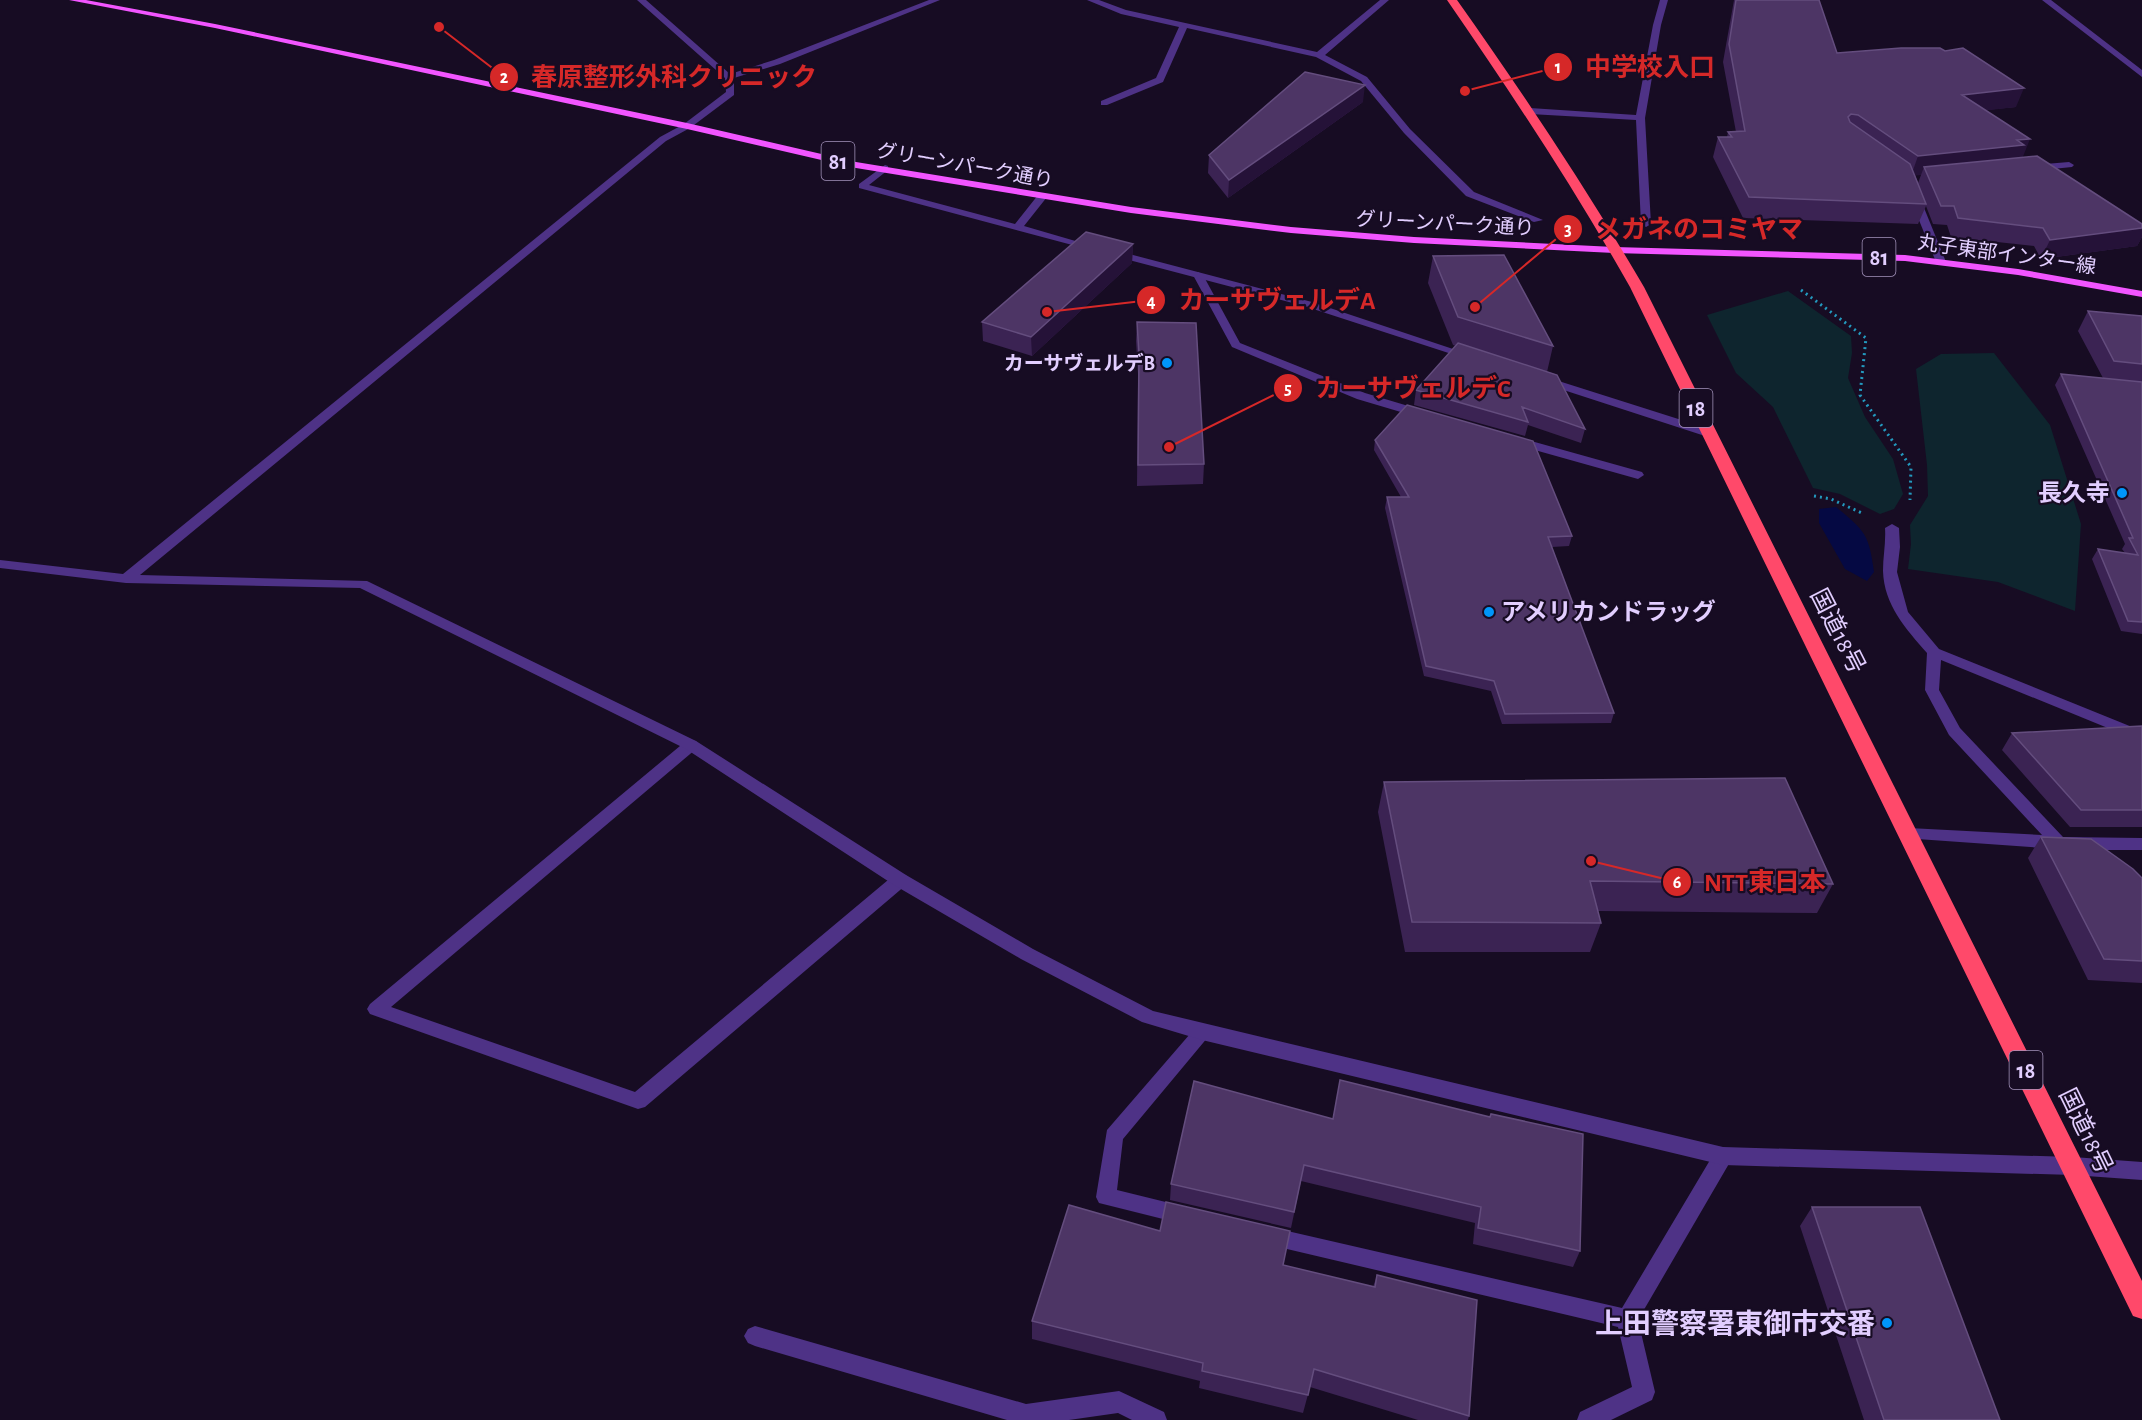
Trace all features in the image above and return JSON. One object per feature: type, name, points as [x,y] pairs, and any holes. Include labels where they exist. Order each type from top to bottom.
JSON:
[{"type":"highway","name":"国道18号","points":[[1452,0],[1530,111],[1597,217],[1636,287],[2142,1307]]},
{"type":"main road","name":"グリーンパーク通り","points":[[73,0],[204,23],[687,126],[856,165],[885,168],[1042,197],[1291,230],[1414,240],[1614,250]]},
{"type":"main road","name":"丸子東部インター線","points":[[1614,250],[1862,256],[1941,262],[2018,272],[2142,294]]},
{"type":"street","points":[[126,579],[663,139],[687,126],[731,93],[729,77],[641,0]]},
{"type":"street","points":[[729,77],[777,62],[936,0]]},
{"type":"street","points":[[1091,0],[1184,25],[1319,55],[1364,79],[1407,131],[1470,194],[1538,220]]},
{"type":"street","points":[[1319,55],[1385,0]]},
{"type":"street","points":[[1646,224],[1640,118],[1657,24],[1664,0]]},
{"type":"street","points":[[2046,0],[2142,74]]},
{"type":"street","points":[[1104,103],[1160,80],[1184,25]]},
{"type":"street","points":[[1530,111],[1640,118]]},
{"type":"street","points":[[2023,169],[2068,165]]},
{"type":"street","points":[[885,168],[862,186],[1308,304],[1486,362]]},
{"type":"street","points":[[1912,191],[1941,262]]},
{"type":"street","points":[[1018,227],[1042,197]]},
{"type":"street","points":[[1198,275],[1236,345],[1361,396],[1436,418]]},
{"type":"street","points":[[1530,376],[1709,433]]},
{"type":"street","points":[[1501,437],[1638,475]]},
{"type":"street","points":[[1892,528],[1893,547],[1890,572],[1902,613],[1934,652],[2142,737]]},
{"type":"street","points":[[0,564],[126,579],[362,584],[691,745],[900,880],[1027,954],[1148,1017],[1202,1032],[1723,1156],[2073,1166],[2142,1171]]},
{"type":"street","points":[[1934,652],[1932,690],[1954,731],[2058,842],[2096,860]]},
{"type":"street","points":[[691,745],[376,1009],[638,1101],[900,880]]},
{"type":"street","points":[[1909,834],[2103,845],[2142,843]]},
{"type":"street","points":[[1199,1219],[1106,1197],[1114,1136],[1202,1032]]},
{"type":"street","points":[[1588,1420],[1644,1392],[1627,1320],[1723,1156]]},
{"type":"street","points":[[1257,1233],[1627,1320]]},
{"type":"street","points":[[755,1336],[1026,1415],[1119,1402],[1156,1420]]},
{"type":"path","points":[[1796,286],[1866,338],[1860,396],[1911,468],[1911,498],[1892,528],[1851,507],[1831,499],[1814,496]]},
{"type":"shaded area","points":[[1788,291],[1851,336],[1852,353],[1848,378],[1865,417],[1893,459],[1903,494],[1894,509],[1880,514],[1840,494],[1813,488],[1773,407],[1736,373],[1707,315]]},
{"type":"shaded area","points":[[1994,353],[2050,425],[2081,524],[2075,611],[1998,582],[1908,569],[1911,544],[1910,525],[1928,496],[1927,465],[1916,369],[1941,354]]},
{"type":"shaded area","points":[[1836,507],[1859,528],[1867,541],[1874,572],[1867,581],[1845,569],[1819,523],[1819,509]]},
{"type":"building","points":[[1736,0],[1819,0],[1837,53],[1901,48],[1940,48],[1945,51],[1963,48],[2024,88],[1962,95],[2030,139],[2017,140],[2024,145],[1918,156],[1858,115],[1851,114],[1848,117],[1850,122],[1910,164],[1926,204],[1749,197],[1718,137],[1732,137],[1728,132],[1745,131],[1729,44]]},
{"type":"building","points":[[1305,72],[1365,85],[1229,180],[1209,155]]},
{"type":"building","points":[[2037,156],[2142,224],[2142,228],[2050,240],[2043,228],[1958,218],[1954,206],[1941,206],[1924,167]]},
{"type":"building","points":[[1086,232],[1133,244],[1031,337],[982,322]]},
{"type":"building","points":[[1504,255],[1553,346],[1458,317],[1433,256]]},
{"type":"building","points":[[2088,311],[2142,316],[2142,364],[2114,361]]},
{"type":"building","points":[[1137,322],[1196,323],[1204,464],[1138,465]]},
{"type":"building","points":[[1458,343],[1557,375],[1585,429],[1522,407],[1528,422],[1416,390]]},
{"type":"building","name":"長久寺","points":[[2061,374],[2142,382],[2142,622],[2128,621],[2098,549],[2138,555],[2129,538],[2133,538]]},
{"type":"building","name":"アメリカンドラッグ","points":[[1407,405],[1533,441],[1572,536],[1548,537],[1614,713],[1505,714],[1494,681],[1426,666],[1387,497],[1409,497],[1375,440]]},
{"type":"building","points":[[2142,726],[2142,810],[2081,810],[2012,733]]},
{"type":"building","points":[[1785,778],[1833,884],[1590,881],[1601,923],[1412,922],[1384,782]]},
{"type":"building","points":[[2041,837],[2091,839],[2142,878],[2142,961],[2104,959]]},
{"type":"building","points":[[1340,1080],[1490,1117],[1491,1114],[1583,1134],[1580,1251],[1478,1228],[1481,1207],[1304,1165],[1294,1212],[1171,1184],[1194,1081],[1333,1119]]},
{"type":"building","points":[[1166,1202],[1290,1231],[1283,1265],[1375,1287],[1377,1275],[1477,1300],[1469,1416],[1314,1369],[1308,1395],[1202,1371],[1203,1363],[1032,1321],[1069,1205],[1160,1231]]},
{"type":"building","name":"上田警察署東御市交番","points":[[1812,1207],[1920,1207],[2000,1420],[1884,1420]]},
{"type":"place","name":"春原整形外科クリニック","points":[[439,27]]},
{"type":"place","name":"中学校入口","points":[[1465,91]]},
{"type":"place","name":"メガネのコミヤマ","points":[[1475,307]]},
{"type":"place","name":"カーサヴェルデA","points":[[1047,312]]},
{"type":"place","name":"カーサヴェルデB","points":[[1167,363]]},
{"type":"place","name":"カーサヴェルデC","points":[[1169,447]]},
{"type":"place","name":"長久寺","points":[[2122,493]]},
{"type":"place","name":"アメリカンドラッグ","points":[[1489,612]]},
{"type":"place","name":"NTT東日本","points":[[1591,861]]},
{"type":"place","name":"上田警察署東御市交番","points":[[1887,1323]]}]
